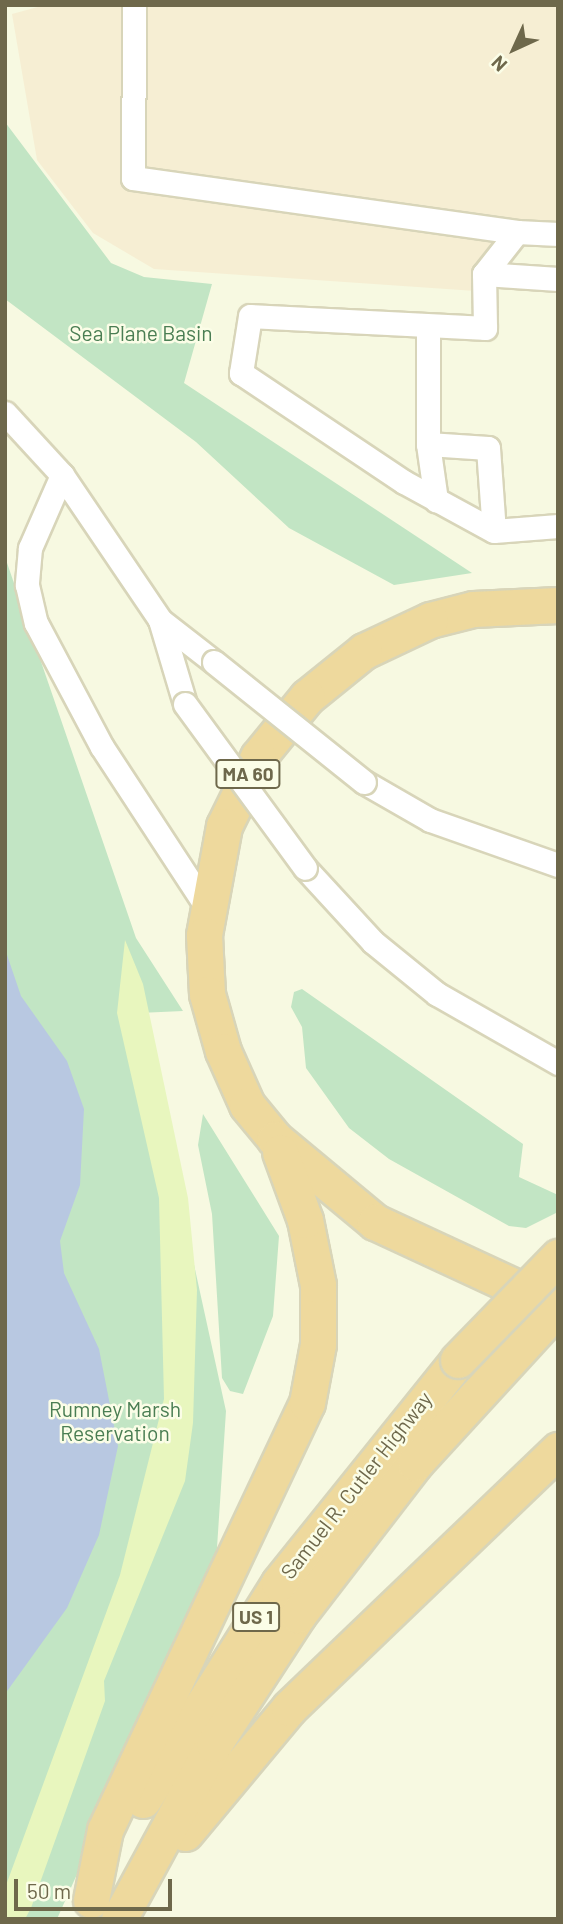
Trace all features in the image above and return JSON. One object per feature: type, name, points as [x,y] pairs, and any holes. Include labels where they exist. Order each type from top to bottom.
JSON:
[{"type":"highway","name":"MA 60","points":[[549,603],[430,620],[365,651],[317,687],[270,737],[246,777],[216,850],[206,906],[204,966],[214,1024],[240,1091],[275,1139],[375,1222],[558,1307]]},
{"type":"highway","points":[[103,1912],[105,1830],[286,1456],[312,1383],[319,1325],[315,1264],[275,1139]]},
{"type":"highway","name":"Samuel R. Cutler Highway","points":[[103,1912],[161,1768],[257,1615],[373,1458],[458,1360],[558,1257]]},
{"type":"highway","name":"Samuel R. Cutler Highway","points":[[103,1912],[298,1615],[383,1502],[491,1376],[558,1307]]},
{"type":"highway","points":[[103,1912],[263,1735],[494,1504],[558,1450]]},
{"type":"lane","points":[[134,5],[133,178],[517,232],[558,234]]},
{"type":"lane","points":[[517,232],[484,274],[485,328],[250,316],[241,373],[436,500],[494,531],[558,526]]},
{"type":"lane","points":[[484,274],[558,279]]},
{"type":"lane","points":[[428,327],[428,444],[436,500]]},
{"type":"lane","points":[[5,413],[62,475],[160,620],[185,704],[305,868],[373,942],[437,994],[558,1063]]},
{"type":"lane","points":[[428,444],[488,448],[494,531]]},
{"type":"lane","points":[[62,475],[30,548],[27,585],[36,623],[108,757],[206,906]]},
{"type":"lane","points":[[160,620],[364,782],[430,820],[558,865]]},
{"type":"shaded area","points":[[45,5],[558,5],[558,243],[493,236],[490,292],[154,269],[93,233],[37,160],[12,14]]},
{"type":"green space","name":"Sea Plane Basin","points":[[5,122],[111,263],[144,277],[212,284],[184,383],[472,573],[394,585],[289,528],[196,442],[5,299]]},
{"type":"green space","name":"Rumney Marsh Reservation","points":[[5,557],[136,938],[183,1011],[139,1013],[226,1411],[216,1563],[57,1919],[5,1919]]},
{"type":"green space","points":[[302,989],[523,1144],[519,1177],[558,1195],[558,1212],[526,1228],[509,1226],[389,1159],[349,1128],[306,1068],[302,1027],[291,1007],[294,992]]},
{"type":"green space","points":[[203,1114],[279,1236],[273,1316],[243,1394],[230,1391],[222,1378],[212,1214],[198,1145]]},
{"type":"sand","points":[[125,940],[143,984],[188,1198],[197,1290],[193,1423],[185,1481],[104,1681],[105,1701],[31,1908],[25,1919],[5,1919],[5,1888],[120,1575],[164,1399],[159,1198],[117,1013]]},
{"type":"water","points":[[5,949],[21,996],[67,1061],[84,1109],[80,1185],[60,1241],[64,1273],[99,1349],[118,1446],[99,1535],[67,1608],[5,1694]]}]
